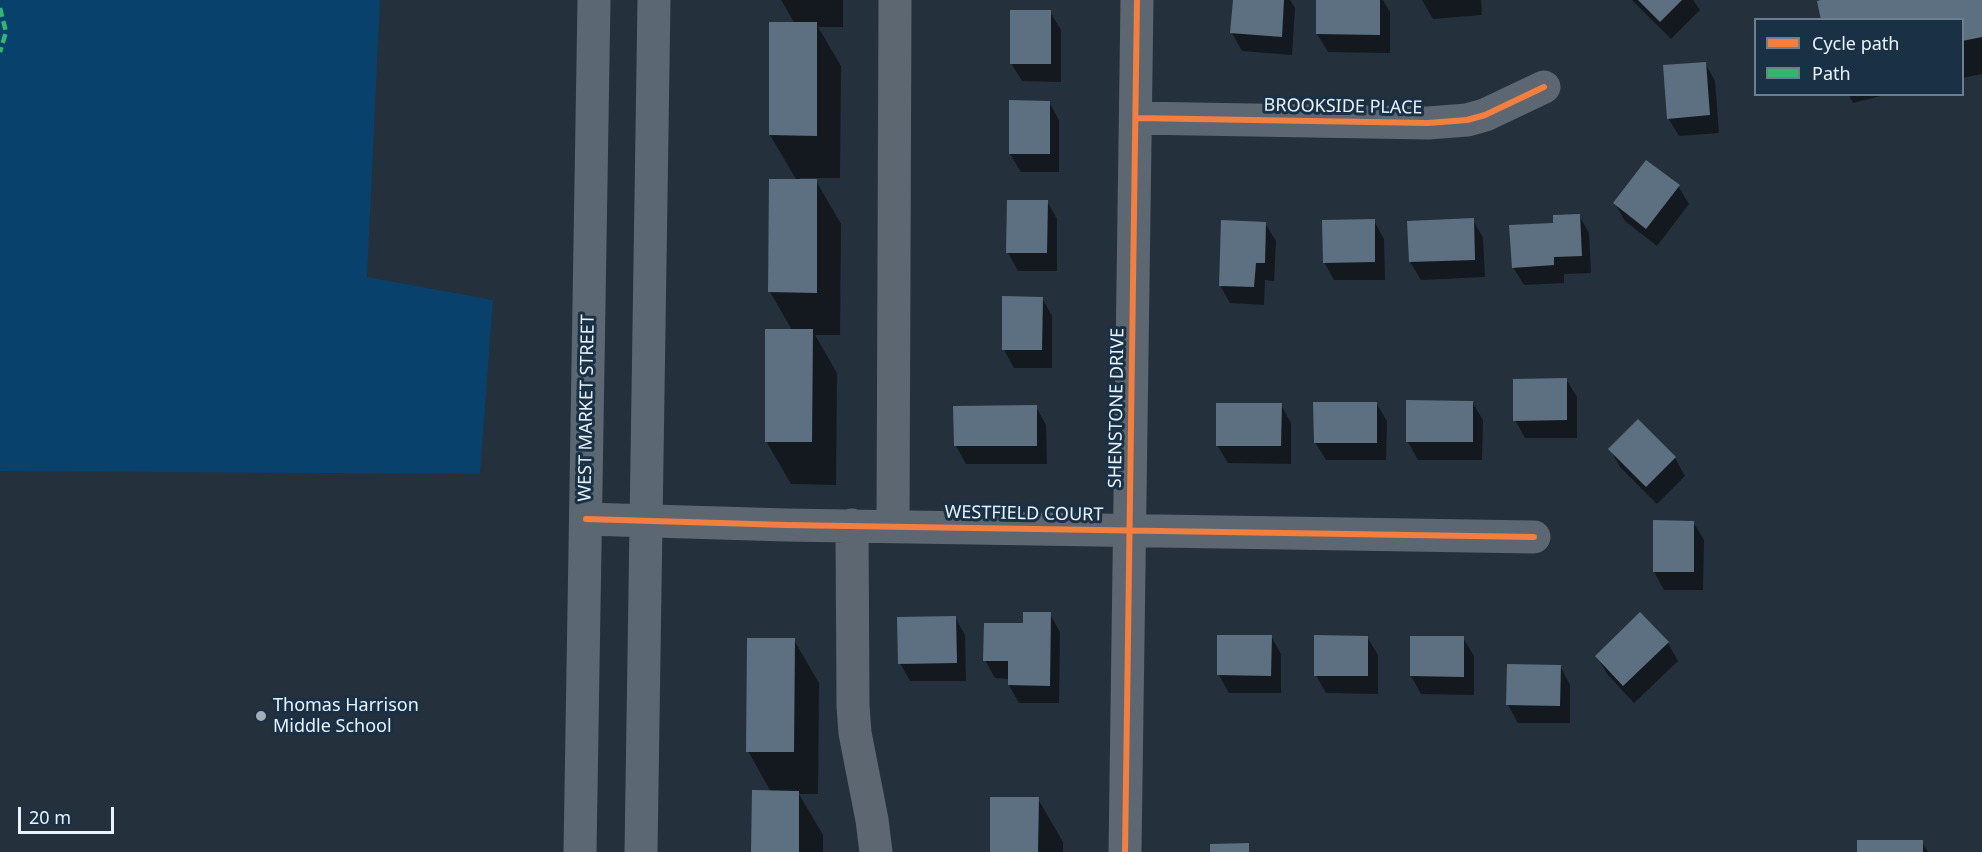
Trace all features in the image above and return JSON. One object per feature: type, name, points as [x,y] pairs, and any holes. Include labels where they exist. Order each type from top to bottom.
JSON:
[{"type":"main road","name":"WEST MARKET STREET","points":[[580,852],[594,0]]},
{"type":"main road","points":[[641,852],[654,0]]},
{"type":"street","points":[[893,526],[895,0]]},
{"type":"street","name":"SHENSTONE DRIVE","points":[[1125,852],[1137,0]]},
{"type":"street","name":"BROOKSIDE PLACE","points":[[1136,118],[1428,123],[1467,120],[1485,115],[1544,87]]},
{"type":"street","name":"WESTFIELD COURT","points":[[586,519],[1534,537]]},
{"type":"street","points":[[852,525],[853,706],[855,733],[876,852]]},
{"type":"shaded area","points":[[0,0],[380,0],[367,277],[493,300],[480,474],[0,471]]},
{"type":"building","points":[[1233,0],[1284,0],[1282,37],[1230,33]]},
{"type":"building","points":[[1316,0],[1380,0],[1380,35],[1316,34]]},
{"type":"building","points":[[1638,0],[1682,0],[1660,22]]},
{"type":"building","points":[[1982,0],[1982,37],[1964,41],[1964,18],[1821,18],[1817,1]]},
{"type":"building","points":[[1010,10],[1051,10],[1051,64],[1010,64]]},
{"type":"building","points":[[769,22],[817,22],[817,136],[769,135]]},
{"type":"building","points":[[1706,62],[1710,115],[1667,119],[1663,65]]},
{"type":"building","points":[[1009,100],[1050,101],[1050,154],[1009,154]]},
{"type":"building","points":[[1646,160],[1680,185],[1646,229],[1613,203]]},
{"type":"building","points":[[769,179],[817,179],[817,293],[768,292]]},
{"type":"building","points":[[1007,200],[1048,200],[1047,253],[1006,253]]},
{"type":"building","points":[[1580,214],[1582,256],[1554,257],[1554,265],[1512,268],[1509,225],[1553,223],[1553,215]]},
{"type":"building","points":[[1474,218],[1475,260],[1409,262],[1407,221]]},
{"type":"building","points":[[1375,219],[1375,262],[1323,263],[1322,220]]},
{"type":"building","points":[[1221,220],[1266,222],[1265,263],[1256,263],[1254,287],[1219,286]]},
{"type":"building","points":[[1002,296],[1043,297],[1042,350],[1002,350]]},
{"type":"building","points":[[765,329],[813,329],[812,442],[765,442]]},
{"type":"building","points":[[1567,378],[1567,420],[1513,421],[1513,379]]},
{"type":"building","points":[[1406,400],[1473,401],[1473,442],[1406,442]]},
{"type":"building","points":[[1313,402],[1377,402],[1377,443],[1314,443]]},
{"type":"building","points":[[1216,403],[1282,403],[1281,446],[1216,446]]},
{"type":"building","points":[[1037,405],[1037,446],[954,446],[953,406]]},
{"type":"building","points":[[1638,419],[1676,457],[1646,487],[1608,449]]},
{"type":"building","points":[[1653,520],[1694,521],[1694,572],[1653,572]]},
{"type":"building","points":[[1023,612],[1051,612],[1050,686],[1008,685],[1008,661],[983,661],[984,623],[1023,623]]},
{"type":"building","points":[[1640,612],[1669,642],[1623,686],[1595,656]]},
{"type":"building","points":[[956,616],[957,663],[898,664],[897,617]]},
{"type":"building","points":[[1217,635],[1272,635],[1271,676],[1217,675]]},
{"type":"building","points":[[1314,635],[1368,636],[1368,676],[1314,676]]},
{"type":"building","points":[[1410,636],[1464,636],[1464,677],[1410,676]]},
{"type":"building","points":[[747,638],[795,638],[794,752],[746,752]]},
{"type":"building","points":[[1507,664],[1561,665],[1560,706],[1506,705]]},
{"type":"building","points":[[752,790],[799,791],[799,852],[751,852]]},
{"type":"building","points":[[990,797],[1039,797],[1038,852],[990,852]]},
{"type":"building","points":[[1857,840],[1923,840],[1923,852],[1857,852]]},
{"type":"building","points":[[1249,843],[1249,852],[1210,852],[1210,844]]},
{"type":"marked path","points":[[0,8],[6,32],[0,52]]},
{"type":"cycle path","points":[[1125,852],[1137,0]]},
{"type":"cycle path","points":[[1136,118],[1428,123],[1467,120],[1485,115],[1544,87]]},
{"type":"cycle path","points":[[586,519],[786,525],[1534,537]]},
{"type":"place","name":"Thomas Harrison Middle School","points":[[261,716]]}]
